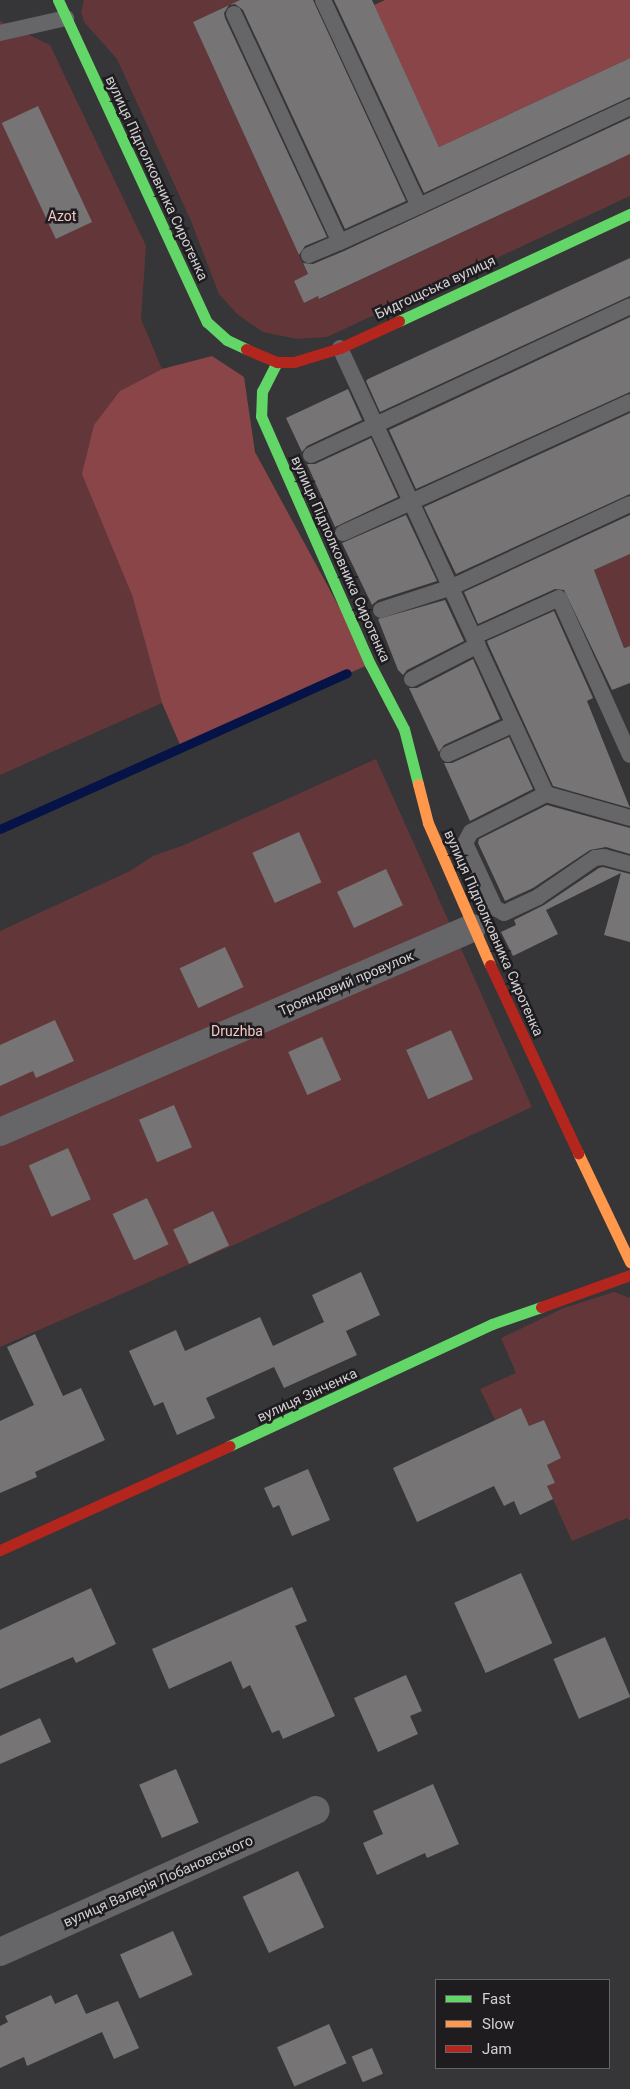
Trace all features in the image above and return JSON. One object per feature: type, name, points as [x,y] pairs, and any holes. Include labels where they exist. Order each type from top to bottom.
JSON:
[{"type":"street","name":"вулиця Підполковника Сиротенка","points":[[58,0],[207,322],[227,340],[248,350]]},
{"type":"street","name":"Бидгощська вулиця","points":[[248,350],[278,362],[294,362],[340,348],[630,214]]},
{"type":"street","name":"вулиця Підполковника Сиротенка","points":[[278,362],[262,391],[261,416],[370,664],[404,729],[428,823],[472,928],[630,1262]]},
{"type":"street","name":"Трояндовий провулок","points":[[0,1132],[472,928]]},
{"type":"street","name":"вулиця Зінченка","points":[[0,1550],[332,1400],[492,1324],[630,1276]]},
{"type":"street","name":"вулиця Валерія Лобановського","points":[[0,1952],[316,1810]]},
{"type":"lane","points":[[323,0],[419,206]]},
{"type":"lane","points":[[234,14],[340,242]]},
{"type":"lane","points":[[0,33],[66,18]]},
{"type":"lane","points":[[309,255],[419,206],[630,107]]},
{"type":"lane","points":[[311,455],[630,306]]},
{"type":"lane","points":[[340,348],[413,502],[546,794]]},
{"type":"lane","points":[[343,533],[630,402]]},
{"type":"lane","points":[[381,610],[452,587],[630,504]]},
{"type":"lane","points":[[412,679],[477,641],[559,598],[630,755]]},
{"type":"lane","points":[[448,754],[514,724]]},
{"type":"lane","points":[[630,818],[546,794],[471,832],[465,843],[495,908],[504,913],[538,897],[595,858],[604,857],[630,864]]},
{"type":"green space","points":[[84,0],[240,0],[193,22],[308,275],[294,281],[304,303],[318,296],[320,299],[630,154],[630,196],[327,337],[297,339],[263,332],[237,314],[219,294],[191,221],[117,59],[84,22],[81,12]]},
{"type":"green space","name":"Azot","points":[[0,21],[50,45],[146,246],[141,319],[162,369],[120,391],[132,595],[162,703],[0,775]]},
{"type":"green space","points":[[630,554],[630,650],[628,646],[624,648],[594,570]]},
{"type":"green space","name":"Druzhba","points":[[376,759],[532,1107],[236,1244],[0,1347],[0,931],[130,871],[153,856],[184,845]]},
{"type":"green space","points":[[614,1292],[630,1298],[630,1521],[627,1518],[572,1541],[547,1486],[555,1483],[547,1465],[561,1458],[544,1420],[529,1426],[521,1408],[495,1420],[480,1389],[516,1373],[501,1338],[564,1308]]},
{"type":"shaded area","points":[[385,0],[630,0],[630,58],[439,147],[374,5]]},
{"type":"shaded area","points":[[212,356],[244,377],[255,452],[370,664],[181,747],[162,703],[132,595],[82,474],[94,425],[120,391],[162,369]]},
{"type":"building","points":[[240,0],[313,0],[406,201],[345,229],[243,10],[235,4],[229,5]]},
{"type":"building","points":[[334,0],[372,0],[439,147],[630,58],[630,97],[424,193]]},
{"type":"building","points":[[229,5],[224,13],[225,18],[327,237],[305,246],[299,255],[193,22]]},
{"type":"building","points":[[38,106],[92,222],[56,239],[2,123]]},
{"type":"building","points":[[630,118],[630,154],[319,299],[318,296],[304,303],[294,281],[308,274],[303,263],[313,264],[344,251]]},
{"type":"building","points":[[630,258],[630,296],[380,412],[366,381],[368,379]]},
{"type":"building","points":[[630,317],[630,392],[416,489],[389,430]]},
{"type":"building","points":[[348,389],[362,420],[307,446],[302,452],[286,418]]},
{"type":"building","points":[[630,413],[630,494],[456,574],[424,507]]},
{"type":"building","points":[[371,438],[398,497],[335,527],[307,464],[315,464]]},
{"type":"building","points":[[406,515],[437,581],[378,600],[372,605],[342,543]]},
{"type":"building","points":[[630,515],[630,554],[594,570],[624,648],[630,646],[630,683],[612,690],[564,590],[555,589],[478,624],[464,592]]},
{"type":"building","points":[[445,600],[464,641],[407,670],[403,675],[398,670],[378,619]]},
{"type":"building","points":[[554,611],[593,698],[587,701],[630,808],[553,786],[488,644],[487,641]]},
{"type":"building","points":[[473,659],[500,719],[444,745],[439,752],[409,688],[417,688]]},
{"type":"building","points":[[509,737],[533,789],[470,821],[444,763],[452,763]]},
{"type":"building","points":[[547,805],[630,828],[630,854],[606,847],[590,850],[533,888],[505,901],[478,843],[479,839]]},
{"type":"building","points":[[299,832],[321,882],[275,903],[252,853]]},
{"type":"building","points":[[603,867],[630,874],[630,942],[604,935],[621,873],[546,910],[558,934],[513,956],[501,932],[516,925],[514,920],[544,905]]},
{"type":"building","points":[[386,869],[403,905],[354,928],[337,892]]},
{"type":"building","points":[[225,947],[244,987],[198,1008],[180,968]]},
{"type":"building","points":[[55,1020],[74,1061],[36,1078],[33,1071],[0,1086],[0,1045]]},
{"type":"building","points":[[451,1030],[473,1079],[428,1099],[406,1050]]},
{"type":"building","points":[[322,1037],[341,1080],[307,1095],[288,1052]]},
{"type":"building","points":[[174,1105],[192,1147],[157,1162],[139,1120]]},
{"type":"building","points":[[68,1148],[91,1199],[51,1217],[29,1165]]},
{"type":"building","points":[[147,1198],[169,1244],[134,1260],[113,1214]]},
{"type":"building","points":[[213,1211],[229,1245],[189,1264],[173,1230]]},
{"type":"building","points":[[361,1272],[380,1315],[346,1331],[357,1355],[284,1388],[274,1367],[206,1398],[215,1418],[177,1435],[163,1402],[154,1406],[129,1351],[176,1330],[185,1351],[260,1317],[273,1346],[324,1322],[312,1295]]},
{"type":"building","points":[[35,1334],[63,1396],[81,1388],[105,1440],[35,1472],[37,1477],[0,1493],[0,1421],[34,1405],[7,1347]]},
{"type":"building","points":[[521,1408],[529,1426],[544,1420],[561,1458],[547,1465],[555,1483],[547,1486],[553,1499],[520,1515],[514,1501],[504,1506],[494,1486],[417,1522],[393,1468]]},
{"type":"building","points":[[308,1469],[330,1520],[292,1536],[279,1505],[273,1508],[264,1488]]},
{"type":"building","points":[[521,1573],[552,1643],[486,1673],[454,1603]]},
{"type":"building","points":[[292,1587],[307,1621],[295,1626],[335,1716],[283,1739],[279,1730],[272,1733],[250,1685],[243,1689],[231,1661],[169,1689],[152,1649]]},
{"type":"building","points":[[91,1588],[116,1644],[76,1663],[73,1657],[0,1689],[0,1630]]},
{"type":"building","points":[[605,1637],[630,1697],[579,1719],[553,1659]]},
{"type":"building","points":[[406,1675],[422,1711],[410,1716],[418,1734],[378,1752],[354,1698]]},
{"type":"building","points":[[40,1718],[51,1742],[0,1764],[0,1736]]},
{"type":"building","points":[[176,1769],[199,1822],[162,1838],[139,1785]]},
{"type":"building","points":[[433,1784],[459,1844],[427,1858],[425,1853],[377,1875],[363,1843],[383,1834],[373,1811]]},
{"type":"building","points":[[298,1871],[324,1927],[269,1953],[243,1897]]},
{"type":"building","points":[[173,1931],[193,1975],[140,1998],[120,1955]]},
{"type":"building","points":[[77,1994],[86,2014],[118,2001],[139,2048],[114,2059],[102,2032],[27,2066],[24,2057],[0,2068],[0,2026],[8,2022],[5,2016],[51,1995],[55,2004]]},
{"type":"building","points":[[329,2024],[346,2063],[294,2086],[277,2047]]},
{"type":"building","points":[[372,2048],[383,2074],[363,2082],[352,2057]]},
{"type":"waterway","points":[[0,829],[347,673]]},
{"type":"traffic: fast","points":[[58,0],[207,322],[227,340],[246,349]]},
{"type":"traffic: fast","points":[[399,321],[630,214]]},
{"type":"traffic: fast","points":[[277,362],[262,391],[261,416],[370,664],[404,729],[418,784]]},
{"type":"traffic: fast","points":[[229,1446],[492,1324],[541,1307]]},
{"type":"traffic: slow","points":[[418,784],[428,823],[490,965]]},
{"type":"traffic: slow","points":[[578,1153],[630,1262]]},
{"type":"traffic: jam","points":[[246,349],[277,362],[294,362],[340,348],[399,321]]},
{"type":"traffic: jam","points":[[490,965],[578,1153]]},
{"type":"traffic: jam","points":[[541,1307],[630,1275]]},
{"type":"traffic: jam","points":[[0,1550],[229,1446]]}]
